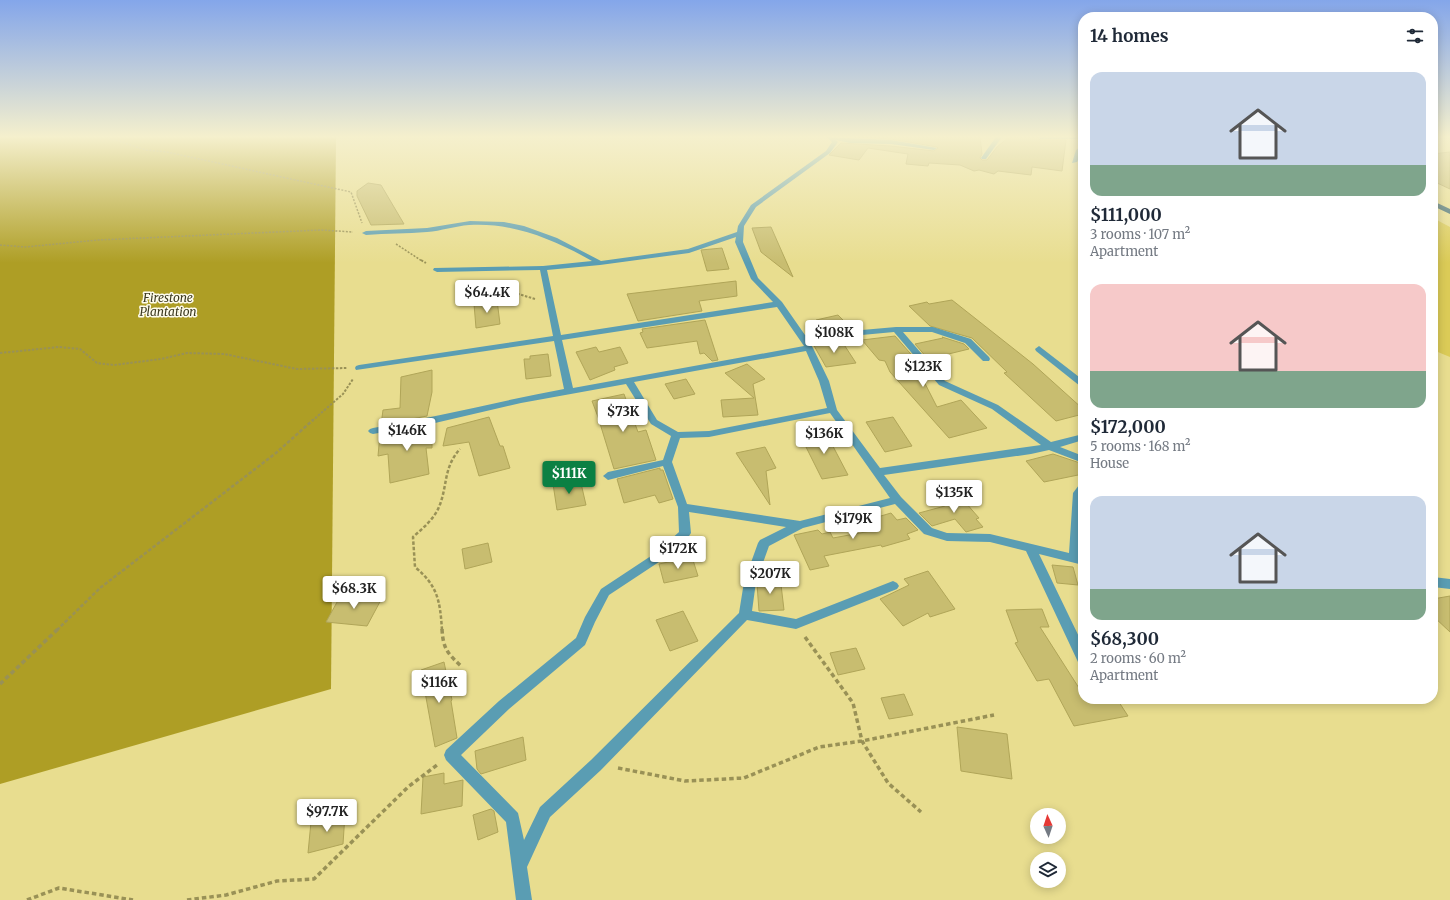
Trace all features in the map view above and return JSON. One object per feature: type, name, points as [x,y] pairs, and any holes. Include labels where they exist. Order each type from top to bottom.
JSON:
[{"type":"main road","points":[[1438,206],[1450,212]]},
{"type":"street","points":[[790,179],[753,206],[741,226],[739,242],[755,279],[779,304],[809,348],[824,381],[832,410],[897,500],[928,531],[947,537],[990,538],[1078,560]]},
{"type":"street","points":[[366,233],[428,230],[471,223],[504,225],[532,231],[574,248],[600,263]]},
{"type":"street","points":[[437,270],[543,268],[600,263],[689,251],[740,232]]},
{"type":"street","points":[[543,268],[569,391]]},
{"type":"street","points":[[359,368],[779,304]]},
{"type":"street","points":[[803,338],[896,329],[934,330],[968,341],[986,359]]},
{"type":"street","points":[[896,329],[942,383],[995,407],[1049,446],[1078,458]]},
{"type":"street","points":[[373,431],[569,391],[809,348]]},
{"type":"street","points":[[1039,349],[1078,380]]},
{"type":"street","points":[[628,380],[654,422],[676,435],[709,434],[832,410]]},
{"type":"street","points":[[524,900],[513,818],[451,755],[504,705],[581,640],[589,621],[605,592],[661,555],[685,533],[683,506],[667,462],[676,435]]},
{"type":"street","points":[[878,472],[1031,451],[1078,438]]},
{"type":"street","points":[[608,476],[667,462]]},
{"type":"street","points":[[520,865],[546,812],[596,765],[745,615],[750,582],[764,543],[800,525],[897,500]]},
{"type":"street","points":[[683,506],[800,525]]},
{"type":"street","points":[[1030,548],[1078,648]]},
{"type":"street","points":[[1438,583],[1450,584]]},
{"type":"street","points":[[745,615],[796,624],[893,586]]},
{"type":"path","points":[[0,245],[26,247],[98,240],[321,230],[366,233],[351,192],[291,179]]},
{"type":"path","points":[[0,353],[59,347],[80,349],[97,363],[114,365],[161,359],[187,353],[224,354],[297,369],[359,368]]},
{"type":"path","points":[[0,684],[100,588],[276,453],[332,404],[343,394],[359,368]]},
{"type":"path","points":[[460,449],[451,459],[439,507],[429,523],[413,537],[415,566],[433,584],[441,611],[444,645],[450,656],[461,666]]},
{"type":"path","points":[[796,624],[852,703],[862,741],[888,783],[921,812]]},
{"type":"path","points":[[596,765],[685,781],[744,778],[819,747],[862,741],[994,714]]},
{"type":"path","points":[[187,900],[226,895],[277,881],[314,879],[408,786],[451,755]]},
{"type":"path","points":[[27,900],[59,888],[133,900]]},
{"type":"shaded area","points":[[1438,221],[1450,227],[1450,357],[1438,352]]},
{"type":"green space","name":"Firestone Plantation","points":[[0,179],[336,179],[331,689],[0,784]]},
{"type":"building","points":[[1438,179],[1450,179],[1450,189],[1438,183]]},
{"type":"building","points":[[368,183],[381,185],[404,224],[371,225],[357,196],[357,191]]},
{"type":"building","points":[[771,227],[793,277],[761,252],[752,228]]},
{"type":"building","points":[[722,248],[729,269],[707,271],[701,250]]},
{"type":"building","points":[[736,281],[737,296],[699,301],[702,311],[638,321],[627,294]]},
{"type":"building","points":[[497,300],[500,324],[476,328],[474,304]]},
{"type":"building","points":[[952,300],[1033,364],[1078,404],[1078,415],[1056,421],[1004,373],[1007,372],[972,338],[930,326],[909,306],[927,302],[929,304]]},
{"type":"building","points":[[838,315],[852,329],[826,332],[816,320]]},
{"type":"building","points":[[705,320],[718,360],[712,361],[704,353],[700,354],[697,341],[647,348],[640,333],[643,332],[642,329]]},
{"type":"building","points":[[895,336],[917,361],[914,362],[937,407],[961,400],[987,428],[949,438],[890,372],[885,361],[879,360],[862,340]]},
{"type":"building","points":[[942,337],[964,344],[969,349],[928,359],[915,344],[943,338]]},
{"type":"building","points":[[841,340],[856,363],[826,367],[813,344]]},
{"type":"building","points":[[596,347],[599,352],[620,347],[628,363],[614,367],[615,370],[590,380],[576,352]]},
{"type":"building","points":[[548,354],[551,376],[526,379],[524,359],[530,359],[530,356]]},
{"type":"building","points":[[747,364],[765,379],[753,384],[758,415],[723,417],[721,400],[754,398],[725,373]]},
{"type":"building","points":[[432,370],[432,392],[427,416],[381,425],[383,410],[400,408],[401,377]]},
{"type":"building","points":[[686,379],[695,394],[674,399],[665,384]]},
{"type":"building","points":[[624,394],[638,432],[646,430],[656,460],[614,469],[592,401]]},
{"type":"building","points":[[489,417],[500,446],[503,446],[510,468],[479,476],[469,442],[443,446],[447,428]]},
{"type":"building","points":[[893,417],[912,446],[885,452],[866,422]]},
{"type":"building","points":[[425,426],[425,429],[432,428],[432,448],[426,448],[429,474],[390,483],[388,454],[378,456],[380,434]]},
{"type":"building","points":[[825,431],[848,475],[822,479],[800,435]]},
{"type":"building","points":[[765,447],[776,468],[766,471],[770,505],[736,453]]},
{"type":"building","points":[[1053,454],[1078,462],[1078,475],[1044,482],[1026,461]]},
{"type":"building","points":[[660,468],[660,470],[663,470],[673,499],[659,503],[655,495],[624,503],[617,479]]},
{"type":"building","points":[[580,479],[586,505],[557,510],[553,484]]},
{"type":"building","points":[[959,495],[979,518],[976,519],[983,527],[966,532],[955,519],[932,526],[919,513],[945,506],[941,501]]},
{"type":"building","points":[[891,513],[897,520],[906,518],[918,530],[907,534],[910,539],[882,547],[881,545],[824,556],[829,566],[810,570],[794,535],[818,530],[822,534],[830,532],[833,538],[871,531],[864,521]]},
{"type":"building","points":[[488,543],[492,562],[465,569],[462,549]]},
{"type":"building","points":[[692,557],[698,576],[664,583],[659,564]]},
{"type":"building","points":[[1052,565],[1073,567],[1078,585],[1057,583]]},
{"type":"building","points":[[928,571],[955,609],[930,617],[928,613],[903,626],[880,599],[909,585],[904,579]]},
{"type":"building","points":[[780,576],[784,610],[759,611],[757,584]]},
{"type":"building","points":[[341,595],[382,598],[367,626],[326,622]]},
{"type":"building","points":[[1450,596],[1450,632],[1438,621],[1438,598]]},
{"type":"building","points":[[1042,609],[1049,627],[1040,627],[1078,686],[1078,704],[1120,704],[1128,716],[1074,726],[1049,679],[1037,681],[1015,643],[1018,642],[1006,610]]},
{"type":"building","points":[[683,611],[698,641],[670,651],[656,620]]},
{"type":"building","points":[[856,648],[865,669],[838,675],[830,653]]},
{"type":"building","points":[[444,662],[452,700],[457,738],[435,747],[421,670]]},
{"type":"building","points":[[904,694],[913,715],[889,719],[881,698]]},
{"type":"building","points":[[957,727],[1007,734],[1012,779],[961,771]]},
{"type":"building","points":[[523,737],[526,760],[481,774],[477,769],[475,751]]},
{"type":"building","points":[[444,773],[444,784],[463,780],[462,806],[421,814],[423,777]]},
{"type":"building","points":[[491,809],[494,811],[498,832],[478,840],[473,815]]},
{"type":"building","points":[[345,814],[343,844],[308,853],[311,822]]}]
